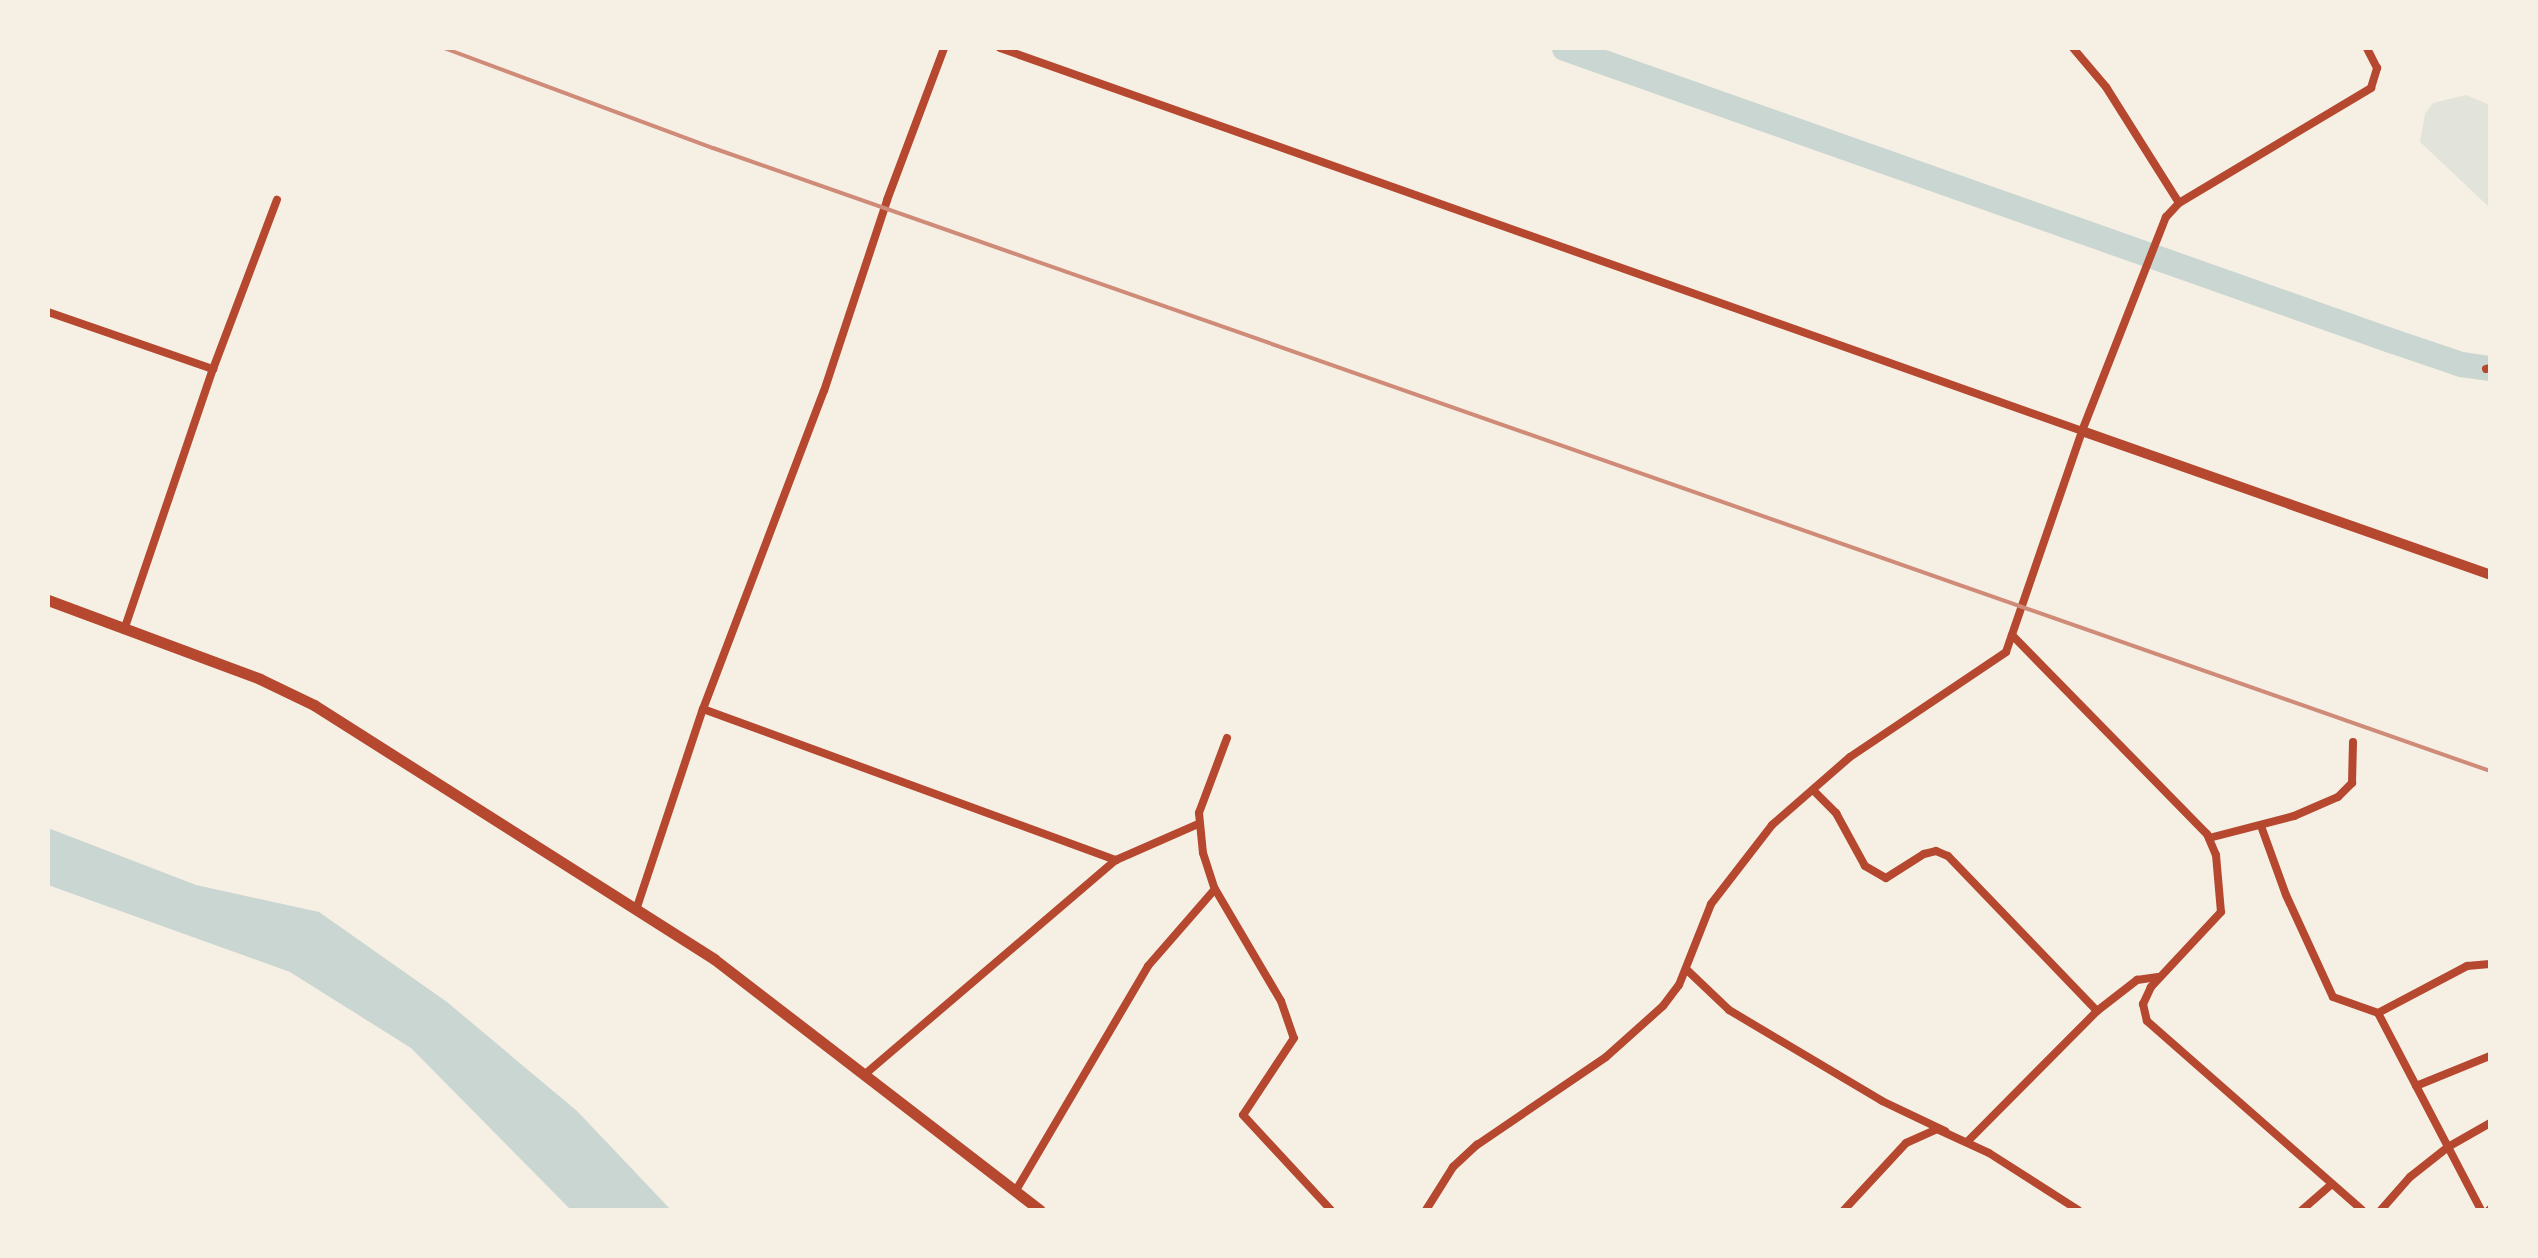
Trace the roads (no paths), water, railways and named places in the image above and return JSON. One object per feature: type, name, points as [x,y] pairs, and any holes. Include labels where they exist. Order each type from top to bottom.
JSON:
[{"type":"main road","points":[[48,600],[260,679],[314,705],[714,958],[1040,1210]]},
{"type":"street","points":[[636,910],[703,709],[824,391],[887,200],[944,48]]},
{"type":"street","points":[[1000,48],[2490,575]]},
{"type":"street","points":[[2073,48],[2106,87],[2179,204]]},
{"type":"street","points":[[1426,1210],[1453,1167],[1477,1144],[1606,1057],[1663,1006],[1686,969],[1711,904],[1772,825],[1850,757],[2006,652],[2082,431],[2162,231],[2179,204],[2371,88],[2377,68],[2367,48]]},
{"type":"street","points":[[124,630],[213,369],[277,200]]},
{"type":"street","points":[[48,312],[213,369]]},
{"type":"street","points":[[2012,635],[2209,838],[2222,887],[2220,912],[2161,977],[2143,1004],[2147,1021],[2158,1035],[2362,1210]]},
{"type":"street","points":[[703,709],[1116,860]]},
{"type":"street","points":[[1227,738],[1198,824],[1215,888],[1280,1001],[1294,1038],[1243,1115],[1331,1210]]},
{"type":"street","points":[[2209,838],[2260,826],[2338,797],[2352,783],[2353,742]]},
{"type":"street","points":[[1814,790],[1836,813],[1865,866],[1886,878],[1924,854],[1936,851],[1948,856],[2097,1011]]},
{"type":"street","points":[[864,1075],[1116,860],[1198,824]]},
{"type":"street","points":[[2260,826],[2286,895],[2334,997],[2378,1013],[2481,1210]]},
{"type":"street","points":[[1015,1192],[1148,966],[1215,888]]},
{"type":"street","points":[[2378,1013],[2466,966],[2490,964]]},
{"type":"street","points":[[1686,969],[1729,1010],[1882,1101],[1968,1141],[2078,1210]]},
{"type":"street","points":[[1968,1141],[2097,1011],[2137,980],[2161,977]]},
{"type":"street","points":[[2416,1086],[2490,1056]]},
{"type":"street","points":[[2380,1210],[2410,1178],[2448,1147],[2490,1123]]},
{"type":"street","points":[[1844,1210],[1906,1142],[1927,1130],[1945,1131]]},
{"type":"street","points":[[2302,1210],[2332,1185]]},
{"type":"waterway","points":[[1564,48],[2393,341],[2461,364],[2490,368]]},
{"type":"railway","points":[[444,48],[713,148],[2490,771]]}]
